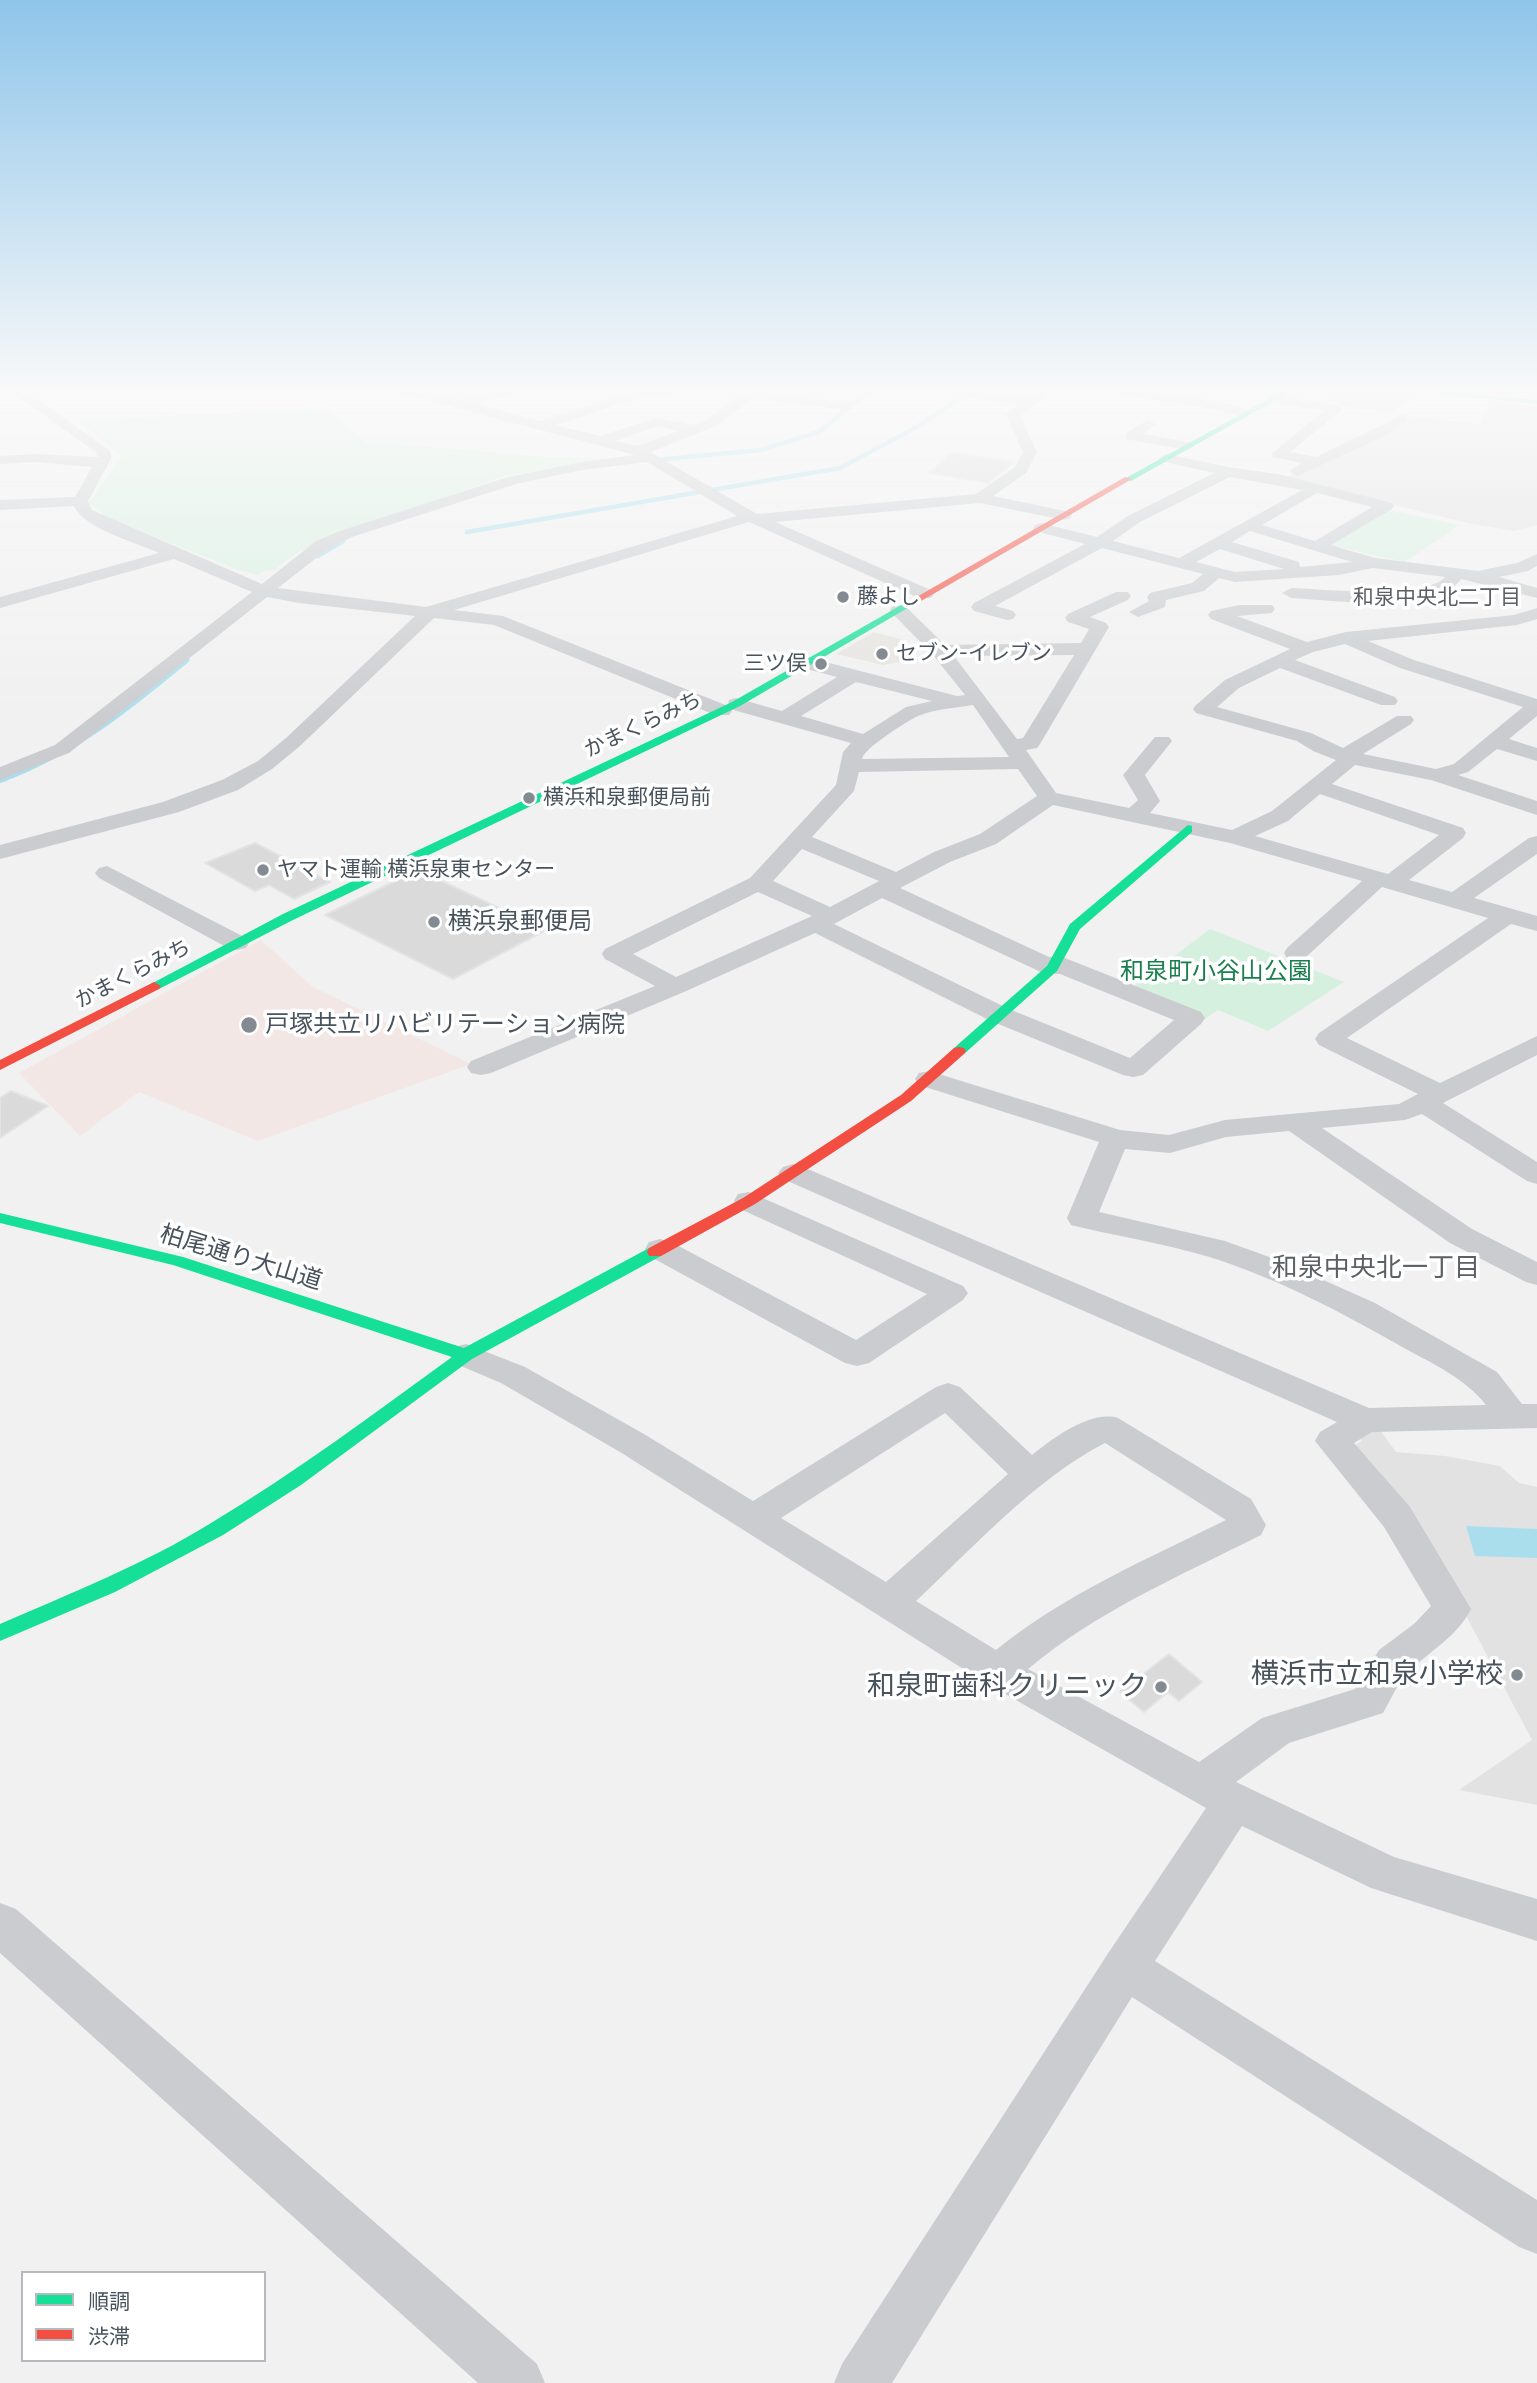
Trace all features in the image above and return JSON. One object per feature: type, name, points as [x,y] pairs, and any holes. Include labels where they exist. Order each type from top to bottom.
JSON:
[{"type":"main road","name":"かまくらみち","points":[[0,1066],[237,943],[729,707],[1087,502]]},
{"type":"main road","points":[[0,1633],[108,1586],[216,1530],[294,1480],[466,1355],[749,1201],[906,1098],[1054,965],[1075,927],[1188,829]]},
{"type":"main road","name":"柏尾通り大山道","points":[[0,1218],[187,1264],[466,1355]]},
{"type":"street","points":[[0,505],[56,502]]},
{"type":"street","points":[[81,502],[85,513],[96,520],[270,592],[346,604],[476,616],[516,626],[729,707],[785,718],[866,741]]},
{"type":"street","points":[[0,774],[62,749],[270,592],[307,555],[346,534],[444,502]]},
{"type":"street","points":[[728,502],[754,518],[925,594]]},
{"type":"street","points":[[0,852],[171,807],[230,785],[265,765],[293,742],[431,611],[754,518],[932,502]]},
{"type":"street","points":[[1001,502],[1064,515]]},
{"type":"street","points":[[1007,615],[980,607],[1100,543],[1133,519],[1167,502]]},
{"type":"street","points":[[1182,563],[1291,502]]},
{"type":"street","points":[[1318,546],[1386,506],[1371,502]]},
{"type":"street","points":[[1249,526],[1373,563],[1483,578],[1537,593]]},
{"type":"street","points":[[1041,528],[1236,577],[1339,570],[1373,563]]},
{"type":"street","points":[[1219,544],[1310,572]]},
{"type":"street","points":[[0,603],[173,554]]},
{"type":"street","points":[[1483,578],[1522,567],[1537,559]]},
{"type":"street","points":[[1138,611],[1159,603],[1156,597],[1198,587],[1216,572]]},
{"type":"street","points":[[1291,593],[1380,597],[1431,592],[1446,587],[1455,575]]},
{"type":"street","points":[[850,766],[1018,754],[1030,744],[1100,627],[1074,618],[1122,596]]},
{"type":"street","points":[[1266,609],[1240,610],[1217,615],[1306,648]]},
{"type":"street","points":[[900,610],[940,651],[978,698],[1049,798],[1234,837],[1537,925]]},
{"type":"street","points":[[1537,613],[1496,623],[1346,639],[1306,648],[1232,684],[1203,709],[1304,737],[1320,747],[1348,757],[1436,775],[1537,808]]},
{"type":"street","points":[[1346,639],[1407,664],[1537,705]]},
{"type":"street","points":[[940,651],[1086,649]]},
{"type":"street","points":[[1277,660],[1388,701]]},
{"type":"street","points":[[806,663],[953,701]]},
{"type":"street","points":[[785,718],[852,676]]},
{"type":"street","points":[[675,986],[614,954],[758,883],[846,786],[853,752],[866,741],[913,711],[978,698]]},
{"type":"street","points":[[1436,775],[1461,768],[1496,742],[1537,705]]},
{"type":"street","points":[[1234,837],[1279,816],[1347,761],[1352,752],[1404,720]]},
{"type":"street","points":[[1133,817],[1149,801],[1134,775],[1162,741]]},
{"type":"street","points":[[1496,742],[1537,755]]},
{"type":"street","points":[[1296,953],[1385,881],[1455,833],[1315,785]]},
{"type":"street","points":[[481,1067],[675,986],[822,919],[889,884],[989,839],[1049,798]]},
{"type":"street","points":[[758,883],[1000,1015],[1133,1069],[1192,1018],[1054,965],[798,839]]},
{"type":"street","points":[[1455,901],[1537,843]]},
{"type":"street","points":[[107,873],[237,943]]},
{"type":"street","points":[[1508,915],[1328,1039],[1432,1098],[1537,1175]]},
{"type":"street","points":[[929,1079],[1115,1138],[1141,1143],[1170,1144],[1225,1129],[1405,1112],[1537,1044]]},
{"type":"street","points":[[1294,1122],[1461,1236],[1537,1275]]},
{"type":"street","points":[[1115,1138],[1082,1218],[1214,1248],[1283,1274],[1363,1311],[1466,1369],[1485,1381],[1525,1417]]},
{"type":"street","points":[[793,1172],[1365,1420],[1525,1417]]},
{"type":"street","points":[[660,1249],[857,1355],[952,1293],[749,1201]]},
{"type":"street","points":[[466,1355],[513,1375],[632,1443],[998,1671],[1218,1792],[1386,1874],[1537,1920]]},
{"type":"street","points":[[752,1519],[948,1395],[1032,1476]]},
{"type":"street","points":[[861,2383],[1125,1968],[1218,1792],[1276,1730],[1369,1701],[1394,1661],[1428,1635],[1452,1609],[1397,1517],[1332,1441],[1365,1420]]},
{"type":"street","points":[[887,1604],[1004,1497],[1063,1449],[1106,1427],[1238,1509],[1248,1525],[1096,1602],[1045,1632],[998,1671]]},
{"type":"street","points":[[0,1924],[518,2383]]},
{"type":"street","points":[[1125,1968],[1537,2229]]},
{"type":"shaded area","points":[[1383,502],[1537,502],[1537,525],[1514,531]]},
{"type":"shaded area","points":[[874,632],[901,639],[895,649],[903,661],[883,665],[836,654]]},
{"type":"shaded area","name":"戸塚共立リハビリテーション病院","points":[[261,940],[313,987],[471,1064],[258,1141],[139,1092],[80,1136],[19,1073]]},
{"type":"shaded area","name":"横浜市立和泉小学校","points":[[1380,1430],[1396,1452],[1445,1456],[1500,1466],[1519,1483],[1537,1487],[1537,1805],[1459,1790],[1532,1740],[1463,1610],[1352,1447],[1362,1441],[1358,1434]]},
{"type":"green space","points":[[431,502],[318,542],[292,556],[275,570],[266,570],[257,575],[106,517],[89,503]]},
{"type":"green space","points":[[1389,510],[1460,525],[1404,562],[1331,545]]},
{"type":"green space","name":"和泉町小谷山公園","points":[[1210,929],[1344,982],[1268,1031],[1218,1010],[1205,1019],[1131,989]]},
{"type":"water","points":[[1466,1526],[1537,1529],[1537,1558],[1475,1556]]},
{"type":"building","name":"ヤマト運輸 横浜泉東センター","points":[[255,843],[330,882],[294,899],[269,885],[255,891],[205,863]]},
{"type":"building","name":"横浜泉郵便局","points":[[418,870],[546,930],[453,979],[325,915]]},
{"type":"building","points":[[11,1091],[48,1106],[0,1138],[0,1098]]},
{"type":"building","name":"和泉町歯科クリニック","points":[[1169,1654],[1202,1682],[1179,1701],[1168,1692],[1144,1712],[1120,1692]]},
{"type":"waterway","points":[[467,532],[641,502]]},
{"type":"waterway","points":[[318,556],[343,541]]},
{"type":"waterway","points":[[5,778],[76,743],[122,712],[187,660]]},
{"type":"waterway","points":[[0,780],[5,778]]},
{"type":"waterway","points":[[1,780],[5,778]]},
{"type":"traffic: fast","points":[[154,986],[288,917],[736,704],[906,606]]},
{"type":"traffic: fast","points":[[959,1051],[1052,968],[1075,927],[1188,829]]},
{"type":"traffic: fast","points":[[0,1218],[177,1261],[466,1355]]},
{"type":"traffic: fast","points":[[0,1633],[108,1586],[216,1530],[294,1480],[466,1355],[655,1252]]},
{"type":"traffic: jam","points":[[906,606],[1087,502]]},
{"type":"traffic: jam","points":[[0,1066],[154,986]]},
{"type":"traffic: jam","points":[[655,1252],[749,1201],[906,1098],[959,1051]]},
{"type":"place","name":"藤よし","points":[[843,597]]},
{"type":"place","name":"セブン-イレブン","points":[[882,654]]},
{"type":"place","name":"三ツ俣","points":[[821,664]]},
{"type":"place","name":"横浜和泉郵便局前","points":[[529,798]]},
{"type":"place","name":"ヤマト運輸 横浜泉東センター","points":[[263,870]]},
{"type":"place","name":"横浜泉郵便局","points":[[434,922]]},
{"type":"place","name":"戸塚共立リハビリテーション病院","points":[[249,1025]]},
{"type":"place","name":"横浜市立和泉小学校","points":[[1517,1675]]},
{"type":"place","name":"和泉町歯科クリニック","points":[[1161,1687]]},
{"type":"district","name":"和泉中央北二丁目","points":[[1437,598]]},
{"type":"district","name":"和泉中央北一丁目","points":[[1376,1268]]}]
